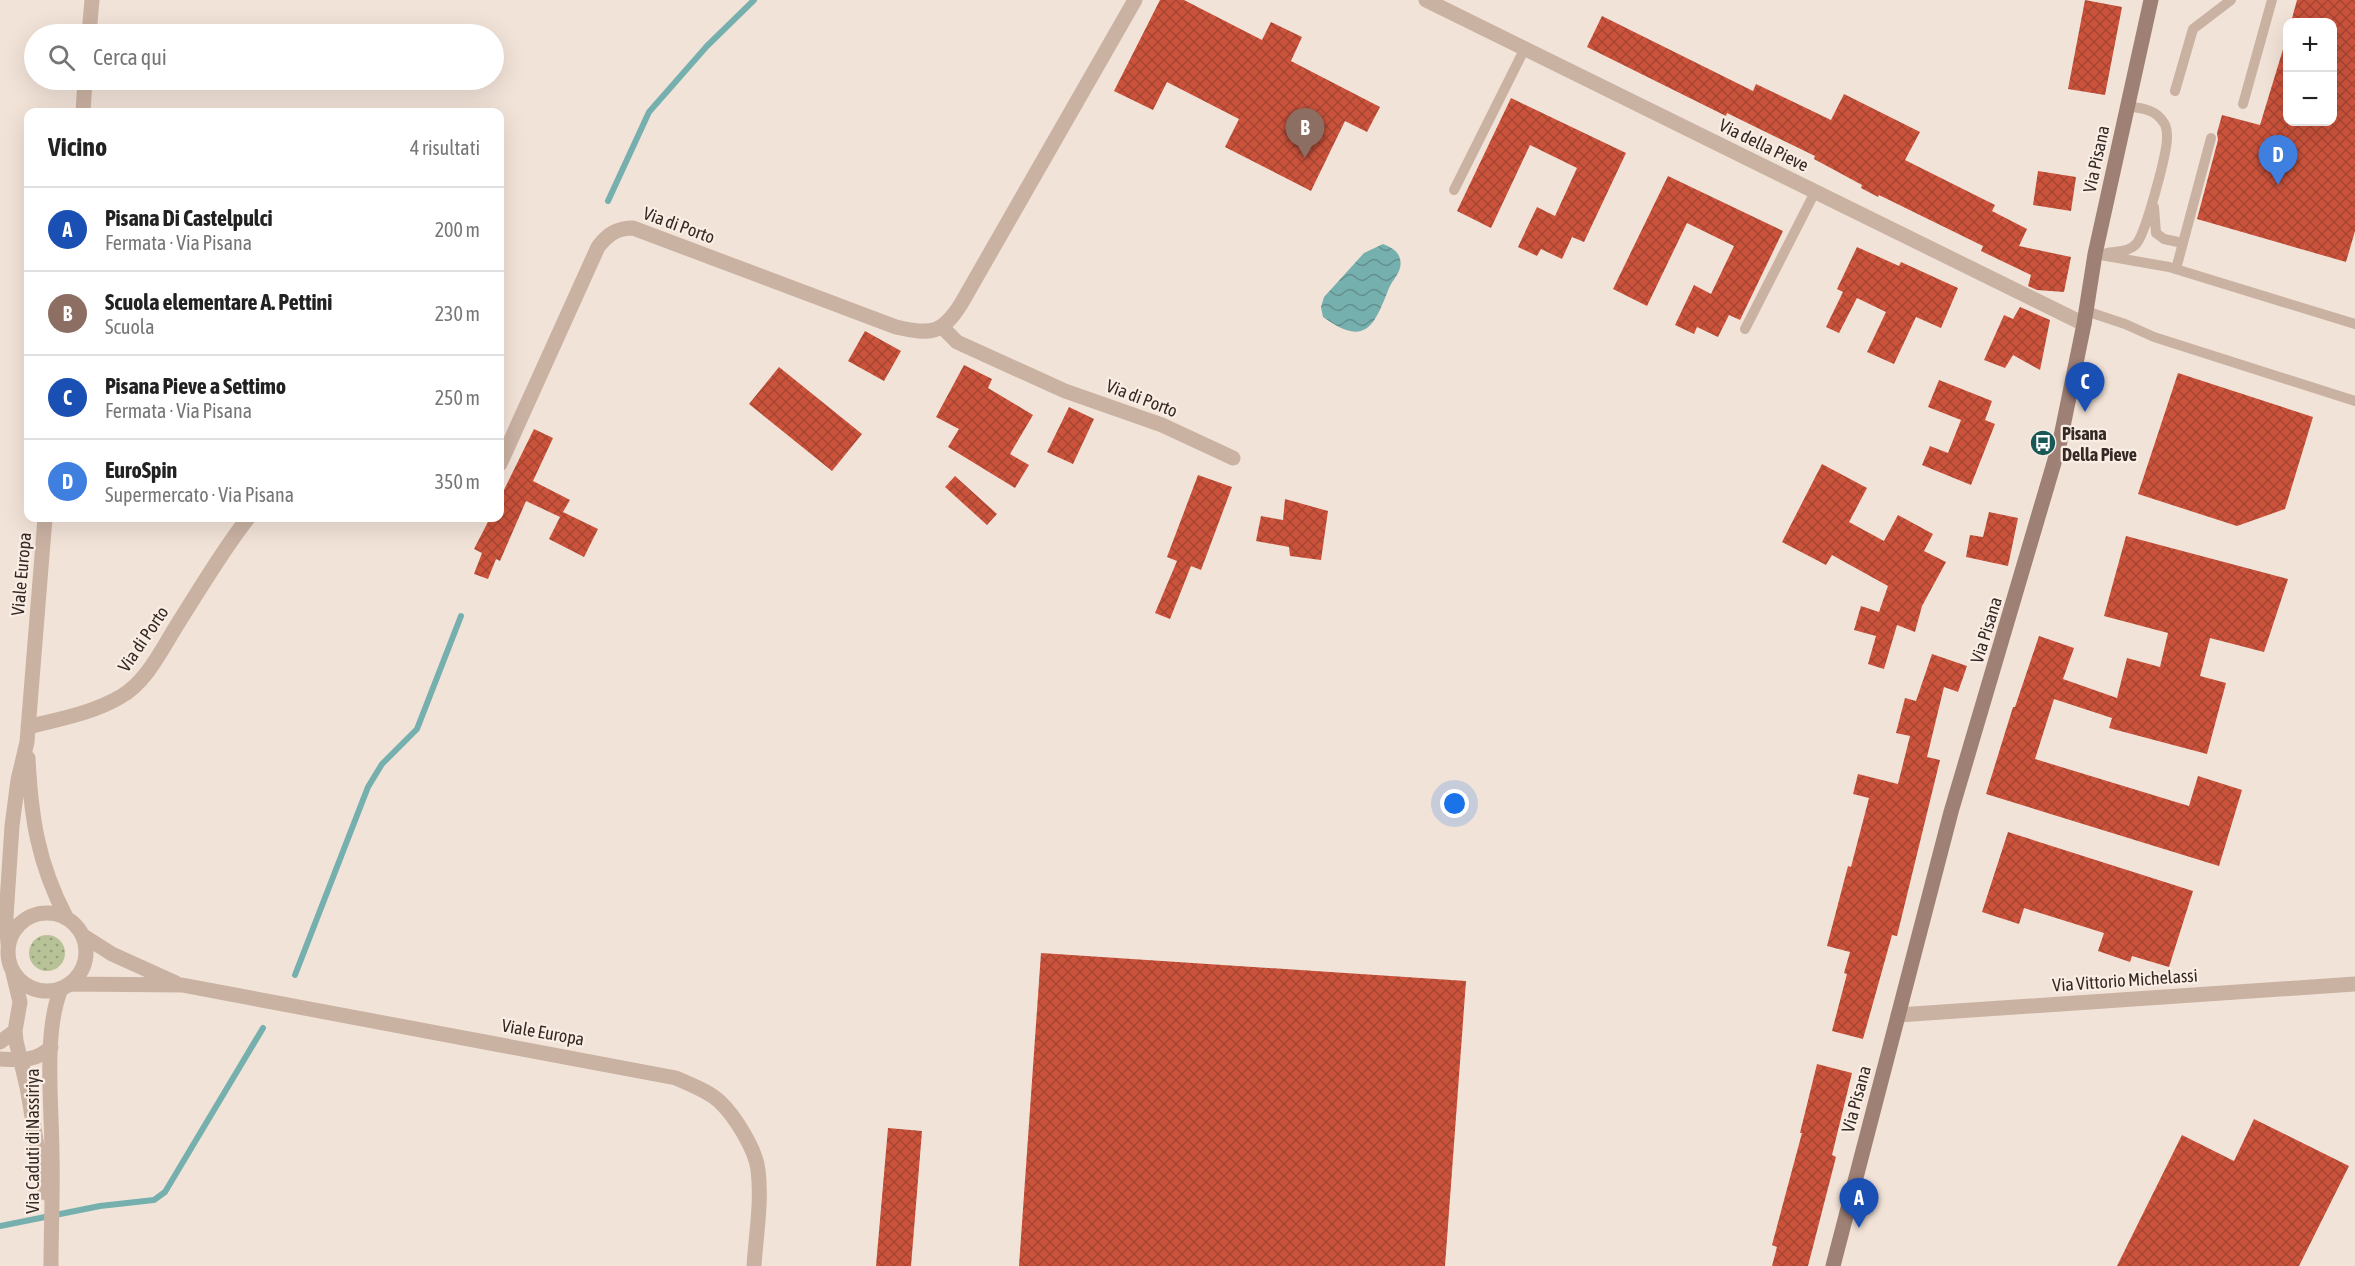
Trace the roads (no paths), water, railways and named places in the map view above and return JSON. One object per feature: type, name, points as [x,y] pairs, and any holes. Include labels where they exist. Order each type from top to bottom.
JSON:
[{"type":"main road","name":"Via Pisana","points":[[1833,1266],[1951,812],[2052,474],[2085,318],[2095,254],[2151,0]]},
{"type":"street","points":[[90,24],[92,0]]},
{"type":"street","points":[[942,327],[951,319],[961,304],[1135,0]]},
{"type":"street","name":"Via della Pieve","points":[[1426,0],[1815,192],[2085,318]]},
{"type":"street","points":[[82,108],[84,90]]},
{"type":"street","name":"Via di Porto","points":[[504,455],[598,247],[615,231],[633,228],[896,327],[926,331],[942,327],[957,342],[1054,386],[1162,425],[1233,458]]},
{"type":"street","name":"Viale Europa","points":[[8,944],[6,917],[12,826],[27,734],[45,522]]},
{"type":"street","name":"Via di Porto","points":[[27,734],[121,697],[134,687],[165,644],[230,540],[245,522]]},
{"type":"street","name":"Viale Europa","points":[[27,734],[35,833],[52,890],[66,917]]},
{"type":"street","points":[[0,1059],[21,1060],[37,1058],[51,1047],[55,1002],[65,987],[84,967],[86,956],[82,935],[66,917],[48,913],[30,916],[16,928],[8,944],[8,959],[20,1002],[15,1031],[21,1060]]},
{"type":"street","name":"Viale Europa","points":[[82,935],[112,954],[182,985]]},
{"type":"street","points":[[13,973],[30,988],[45,992],[65,987]]},
{"type":"street","name":"Via Vittorio Michelassi","points":[[1898,1015],[2355,984]]},
{"type":"street","name":"Viale Europa","points":[[65,987],[182,985],[676,1078],[719,1101],[734,1119],[750,1146],[758,1167],[759,1191],[754,1266]]},
{"type":"street","points":[[0,1042],[15,1031]]},
{"type":"street","name":"Via Caduti di Nassiriya","points":[[51,1047],[51,1266]]},
{"type":"street","name":"Via Caduti di Nassiriya","points":[[21,1060],[51,1235]]},
{"type":"lane","points":[[2175,91],[2193,29],[2231,0]]},
{"type":"lane","points":[[2243,104],[2272,0]]},
{"type":"lane","points":[[1454,190],[1525,48]]},
{"type":"lane","points":[[2095,254],[2128,250],[2137,243],[2155,198],[2168,137],[2165,124],[2158,116],[2147,110],[2127,106]]},
{"type":"lane","points":[[2176,269],[2211,138]]},
{"type":"lane","points":[[1745,329],[1815,192]]},
{"type":"lane","points":[[2155,198],[2156,234],[2164,239],[2183,243]]},
{"type":"lane","points":[[2095,254],[2176,269],[2355,324]]},
{"type":"lane","points":[[2085,318],[2125,324],[2154,337],[2355,401]]},
{"type":"water","points":[[1383,244],[1397,253],[1401,263],[1398,274],[1373,322],[1359,331],[1349,331],[1323,317],[1321,307],[1324,297],[1364,253]]},
{"type":"waterway","points":[[608,201],[649,112],[707,46],[754,0]]},
{"type":"waterway","points":[[295,975],[368,787],[382,764],[417,729],[461,616]]},
{"type":"waterway","points":[[0,1226],[100,1206],[154,1200],[165,1192],[263,1028]]},
{"type":"place","name":"Scuola elementare A. Pettini","points":[[1305,158]]},
{"type":"place","name":"EuroSpin","points":[[2278,185]]},
{"type":"place","name":"Pisana Pieve a Settimo","points":[[2085,412]]},
{"type":"place","name":"Pisana Della Pieve","points":[[2043,443]]},
{"type":"place","name":"Pisana Di Castelpulci","points":[[1859,1228]]}]
